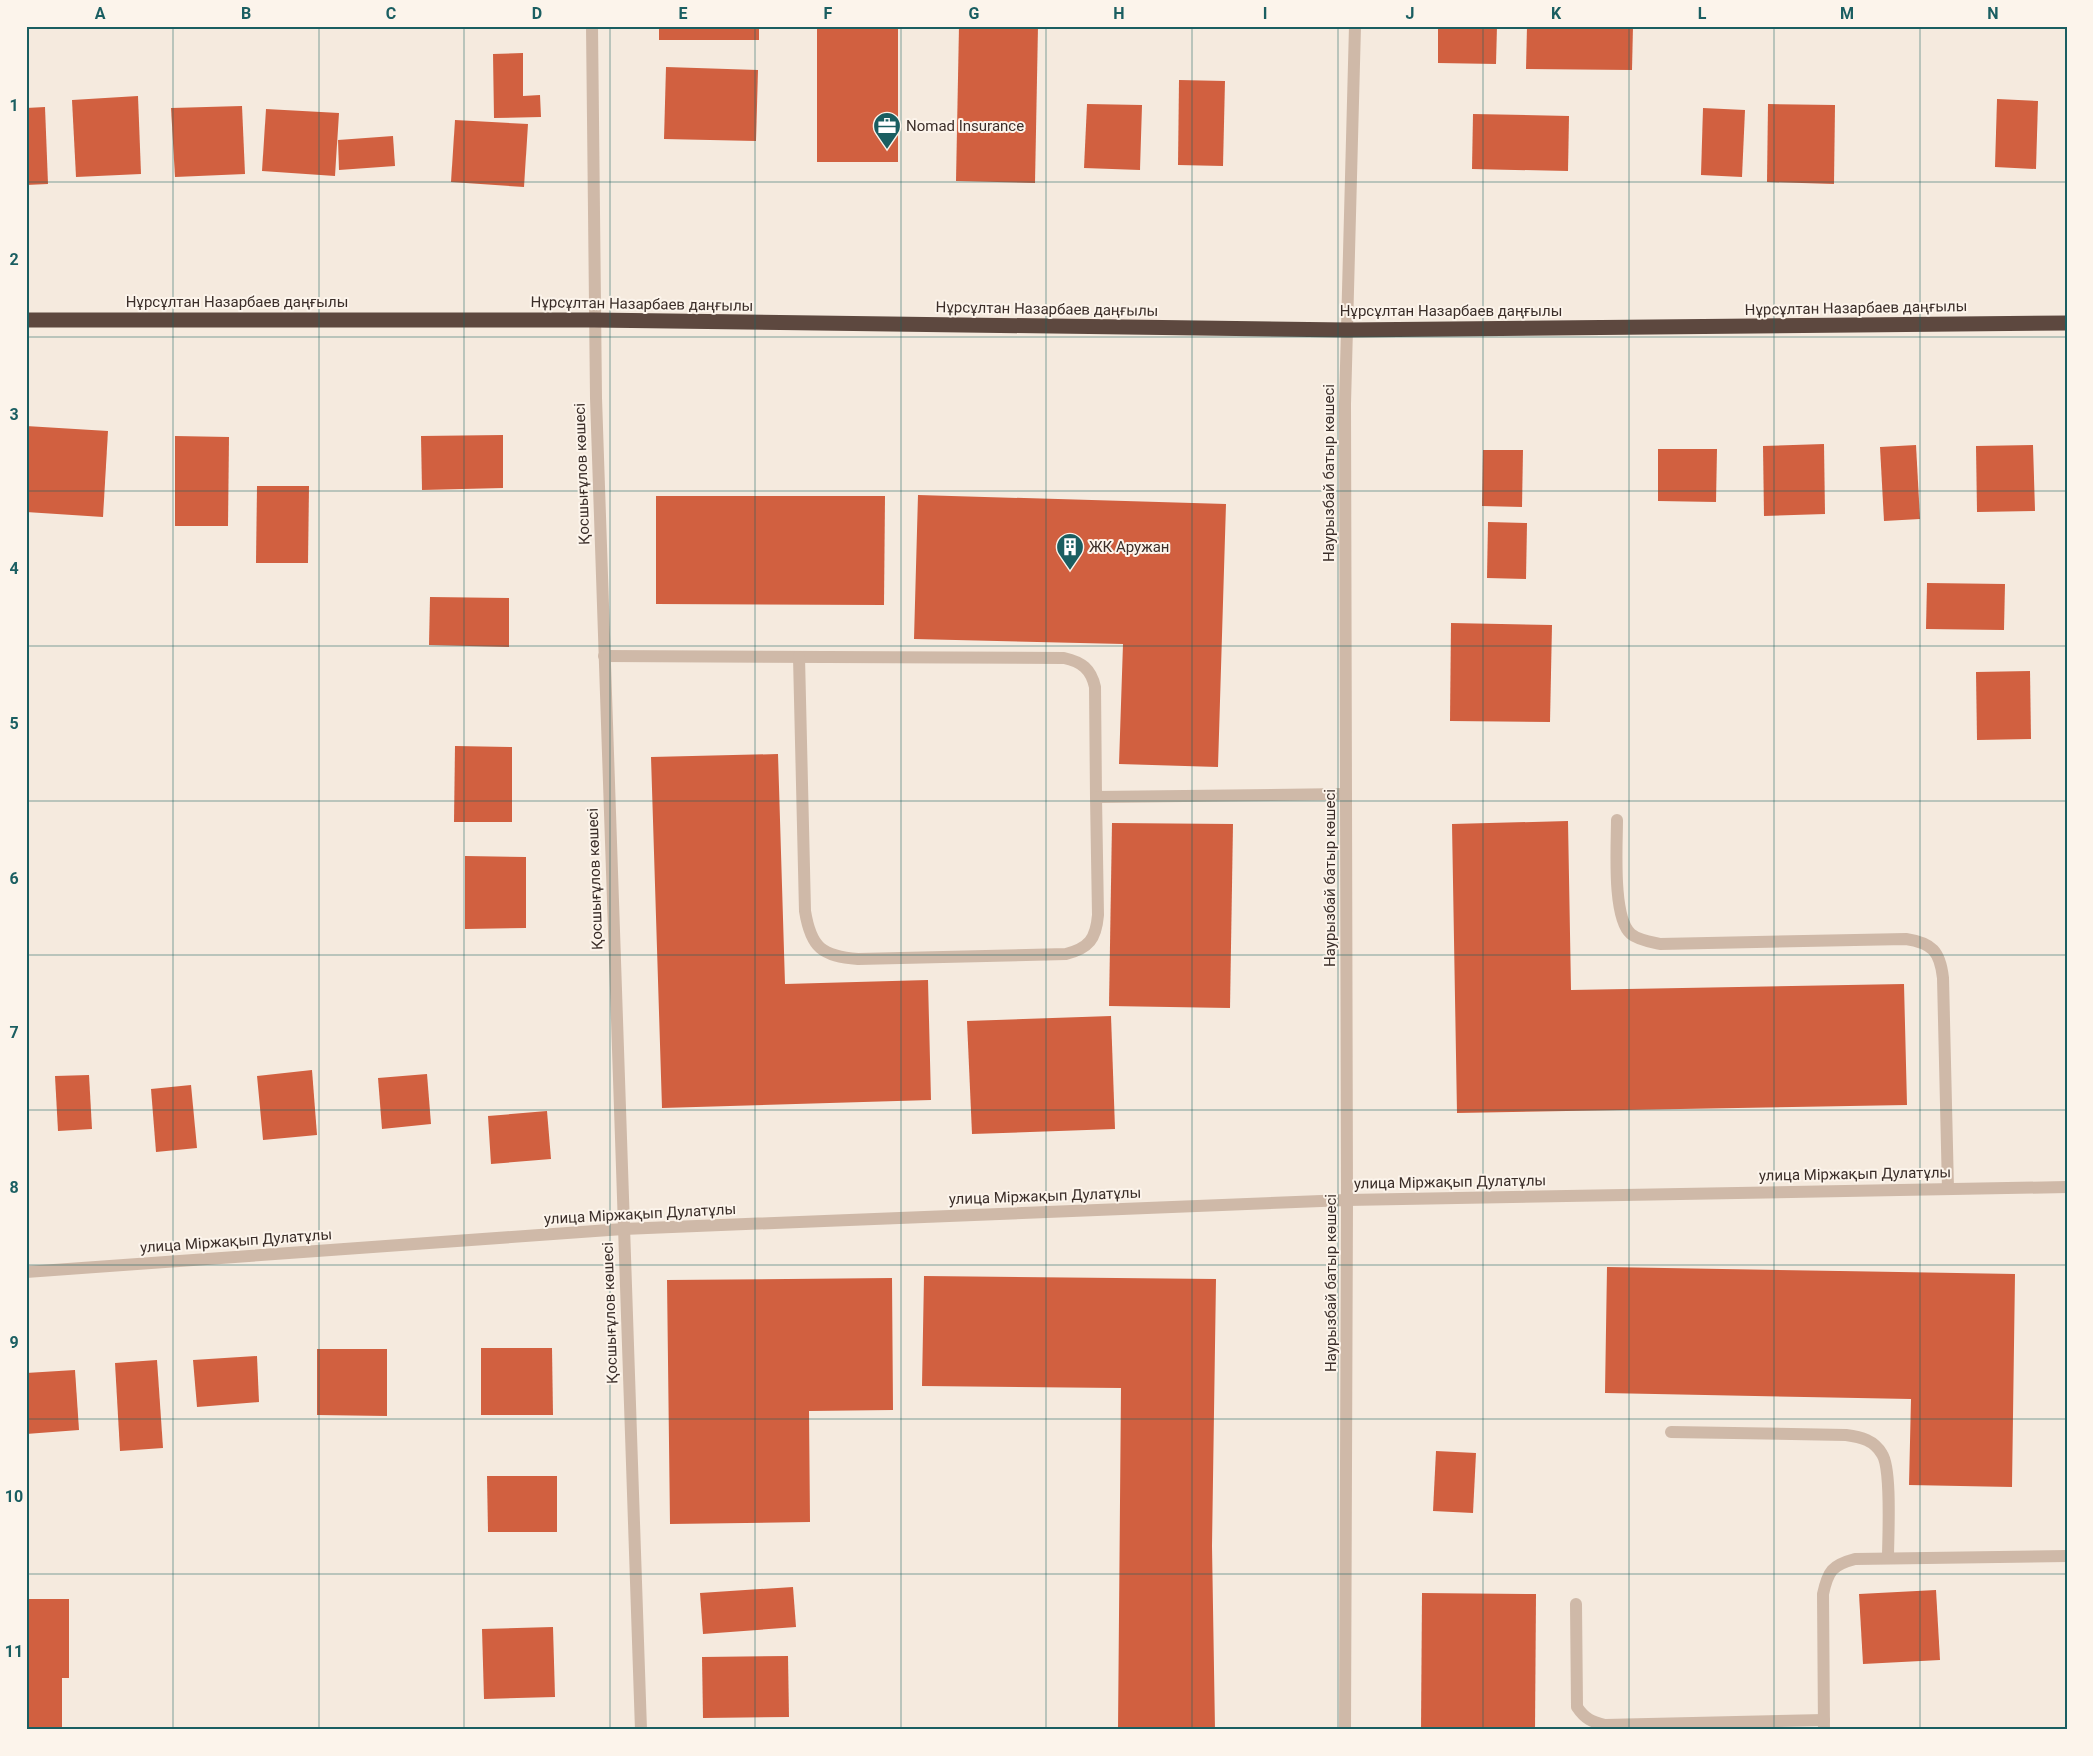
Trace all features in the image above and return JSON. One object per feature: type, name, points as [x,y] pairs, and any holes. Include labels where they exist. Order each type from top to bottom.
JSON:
[{"type":"highway","name":"Нұрсұлтан Назарбаев даңғылы","points":[[26,320],[594,320],[1347,330],[2067,323]]},
{"type":"street","name":"Қосшығұлов көшесі","points":[[592,26],[594,320],[641,1730]]},
{"type":"street","name":"Наурызбай батыр көшесі","points":[[1345,1730],[1347,1200],[1345,404],[1355,26]]},
{"type":"street","points":[[604,656],[1064,658],[1075,660],[1085,666],[1092,676],[1095,687],[1098,915],[1097,930],[1090,942],[1080,950],[1066,954],[858,959],[837,957],[818,947],[808,931],[805,911],[799,657]]},
{"type":"street","points":[[1096,797],[1346,794]]},
{"type":"street","points":[[1617,820],[1621,920],[1630,934],[1644,940],[1660,944],[1906,939],[1920,941],[1932,948],[1941,961],[1943,978],[1948,1189]]},
{"type":"street","name":"улица Міржақып Дулатұлы","points":[[26,1272],[623,1229],[1347,1200],[2067,1187]]},
{"type":"street","points":[[1671,1432],[1846,1435],[1860,1437],[1873,1443],[1884,1455],[1887,1473],[1888,1558]]},
{"type":"street","points":[[1576,1604],[1576,1707],[1583,1716],[1592,1722],[1605,1725],[1824,1725],[1823,1594],[1826,1580],[1832,1568],[1842,1562],[1855,1559],[2067,1556]]},
{"type":"building","points":[[659,26],[759,26],[759,40],[659,40]]},
{"type":"building","points":[[817,26],[898,26],[898,162],[817,162]]},
{"type":"building","points":[[959,26],[1038,26],[1035,183],[956,181]]},
{"type":"building","points":[[1438,26],[1497,26],[1496,64],[1438,63]]},
{"type":"building","points":[[1527,26],[1633,26],[1632,70],[1526,69]]},
{"type":"building","points":[[523,53],[523,96],[540,95],[541,117],[494,118],[493,54]]},
{"type":"building","points":[[666,67],[758,70],[756,141],[664,139]]},
{"type":"building","points":[[1179,80],[1225,81],[1223,166],[1178,165]]},
{"type":"building","points":[[138,96],[141,174],[76,177],[72,100]]},
{"type":"building","points":[[1997,99],[2038,101],[2036,169],[1995,167]]},
{"type":"building","points":[[1087,104],[1142,105],[1140,170],[1084,168]]},
{"type":"building","points":[[1768,104],[1835,105],[1834,184],[1767,182]]},
{"type":"building","points":[[242,106],[245,174],[175,177],[171,108]]},
{"type":"building","points":[[45,107],[48,184],[26,185],[26,108]]},
{"type":"building","points":[[1703,108],[1745,110],[1742,177],[1701,175]]},
{"type":"building","points":[[266,109],[339,113],[335,176],[262,171]]},
{"type":"building","points":[[1473,114],[1569,116],[1568,171],[1472,169]]},
{"type":"building","points":[[455,120],[528,124],[524,187],[451,182]]},
{"type":"building","points":[[393,136],[395,166],[339,170],[338,140]]},
{"type":"building","points":[[26,426],[108,431],[103,517],[26,512]]},
{"type":"building","points":[[503,435],[503,488],[422,490],[421,436]]},
{"type":"building","points":[[175,436],[229,437],[228,526],[175,526]]},
{"type":"building","points":[[1824,444],[1825,514],[1764,516],[1763,446]]},
{"type":"building","points":[[1916,445],[1920,519],[1884,521],[1880,447]]},
{"type":"building","points":[[2033,445],[2035,511],[1977,512],[1976,446]]},
{"type":"building","points":[[1658,449],[1717,449],[1716,502],[1658,501]]},
{"type":"building","points":[[1483,450],[1523,450],[1522,507],[1482,506]]},
{"type":"building","points":[[257,486],[309,486],[308,563],[256,563]]},
{"type":"building","name":"ЖК Аружан","points":[[918,495],[1226,504],[1218,767],[1119,764],[1123,644],[914,639]]},
{"type":"building","points":[[656,496],[885,496],[884,605],[656,604]]},
{"type":"building","points":[[1488,522],[1527,523],[1526,579],[1487,578]]},
{"type":"building","points":[[1927,583],[2005,584],[2004,630],[1926,629]]},
{"type":"building","points":[[430,597],[509,598],[509,647],[429,645]]},
{"type":"building","points":[[1451,623],[1552,625],[1550,722],[1450,721]]},
{"type":"building","points":[[2030,671],[2031,739],[1977,740],[1976,672]]},
{"type":"building","points":[[455,746],[512,747],[512,822],[454,822]]},
{"type":"building","points":[[778,754],[785,984],[928,980],[931,1100],[662,1108],[651,757]]},
{"type":"building","points":[[1568,821],[1571,990],[1904,984],[1907,1105],[1457,1113],[1452,824]]},
{"type":"building","points":[[1112,823],[1233,824],[1230,1008],[1109,1006]]},
{"type":"building","points":[[465,856],[526,857],[526,928],[465,929]]},
{"type":"building","points":[[1111,1016],[1115,1129],[972,1134],[967,1021]]},
{"type":"building","points":[[312,1070],[317,1135],[263,1140],[257,1076]]},
{"type":"building","points":[[427,1074],[431,1124],[382,1129],[378,1078]]},
{"type":"building","points":[[89,1075],[92,1129],[58,1131],[55,1076]]},
{"type":"building","points":[[191,1085],[197,1148],[156,1152],[151,1089]]},
{"type":"building","points":[[547,1111],[551,1159],[491,1164],[488,1116]]},
{"type":"building","points":[[1607,1267],[2015,1274],[2012,1487],[1909,1485],[1911,1399],[1605,1393]]},
{"type":"building","points":[[924,1276],[1216,1279],[1212,1546],[1215,1730],[1118,1730],[1121,1388],[922,1386]]},
{"type":"building","points":[[892,1278],[893,1410],[809,1411],[810,1522],[670,1524],[667,1280]]},
{"type":"building","points":[[481,1348],[552,1348],[553,1415],[481,1415]]},
{"type":"building","points":[[317,1349],[387,1349],[387,1416],[317,1415]]},
{"type":"building","points":[[257,1356],[259,1402],[197,1407],[193,1360]]},
{"type":"building","points":[[157,1360],[163,1448],[120,1451],[115,1363]]},
{"type":"building","points":[[75,1370],[79,1430],[26,1434],[26,1373]]},
{"type":"building","points":[[1436,1451],[1476,1453],[1473,1513],[1433,1511]]},
{"type":"building","points":[[487,1476],[557,1476],[557,1532],[488,1532]]},
{"type":"building","points":[[793,1587],[796,1627],[703,1634],[700,1593]]},
{"type":"building","points":[[1936,1590],[1940,1660],[1863,1664],[1859,1594]]},
{"type":"building","points":[[1422,1593],[1536,1594],[1535,1730],[1421,1730]]},
{"type":"building","points":[[26,1599],[69,1599],[69,1678],[62,1678],[62,1730],[26,1730]]},
{"type":"building","points":[[553,1627],[555,1697],[484,1699],[482,1629]]},
{"type":"building","points":[[788,1656],[789,1717],[703,1718],[702,1657]]},
{"type":"place","name":"Nomad Insurance","points":[[887,150]]},
{"type":"place","name":"ЖК Аружан","points":[[1070,571]]}]
